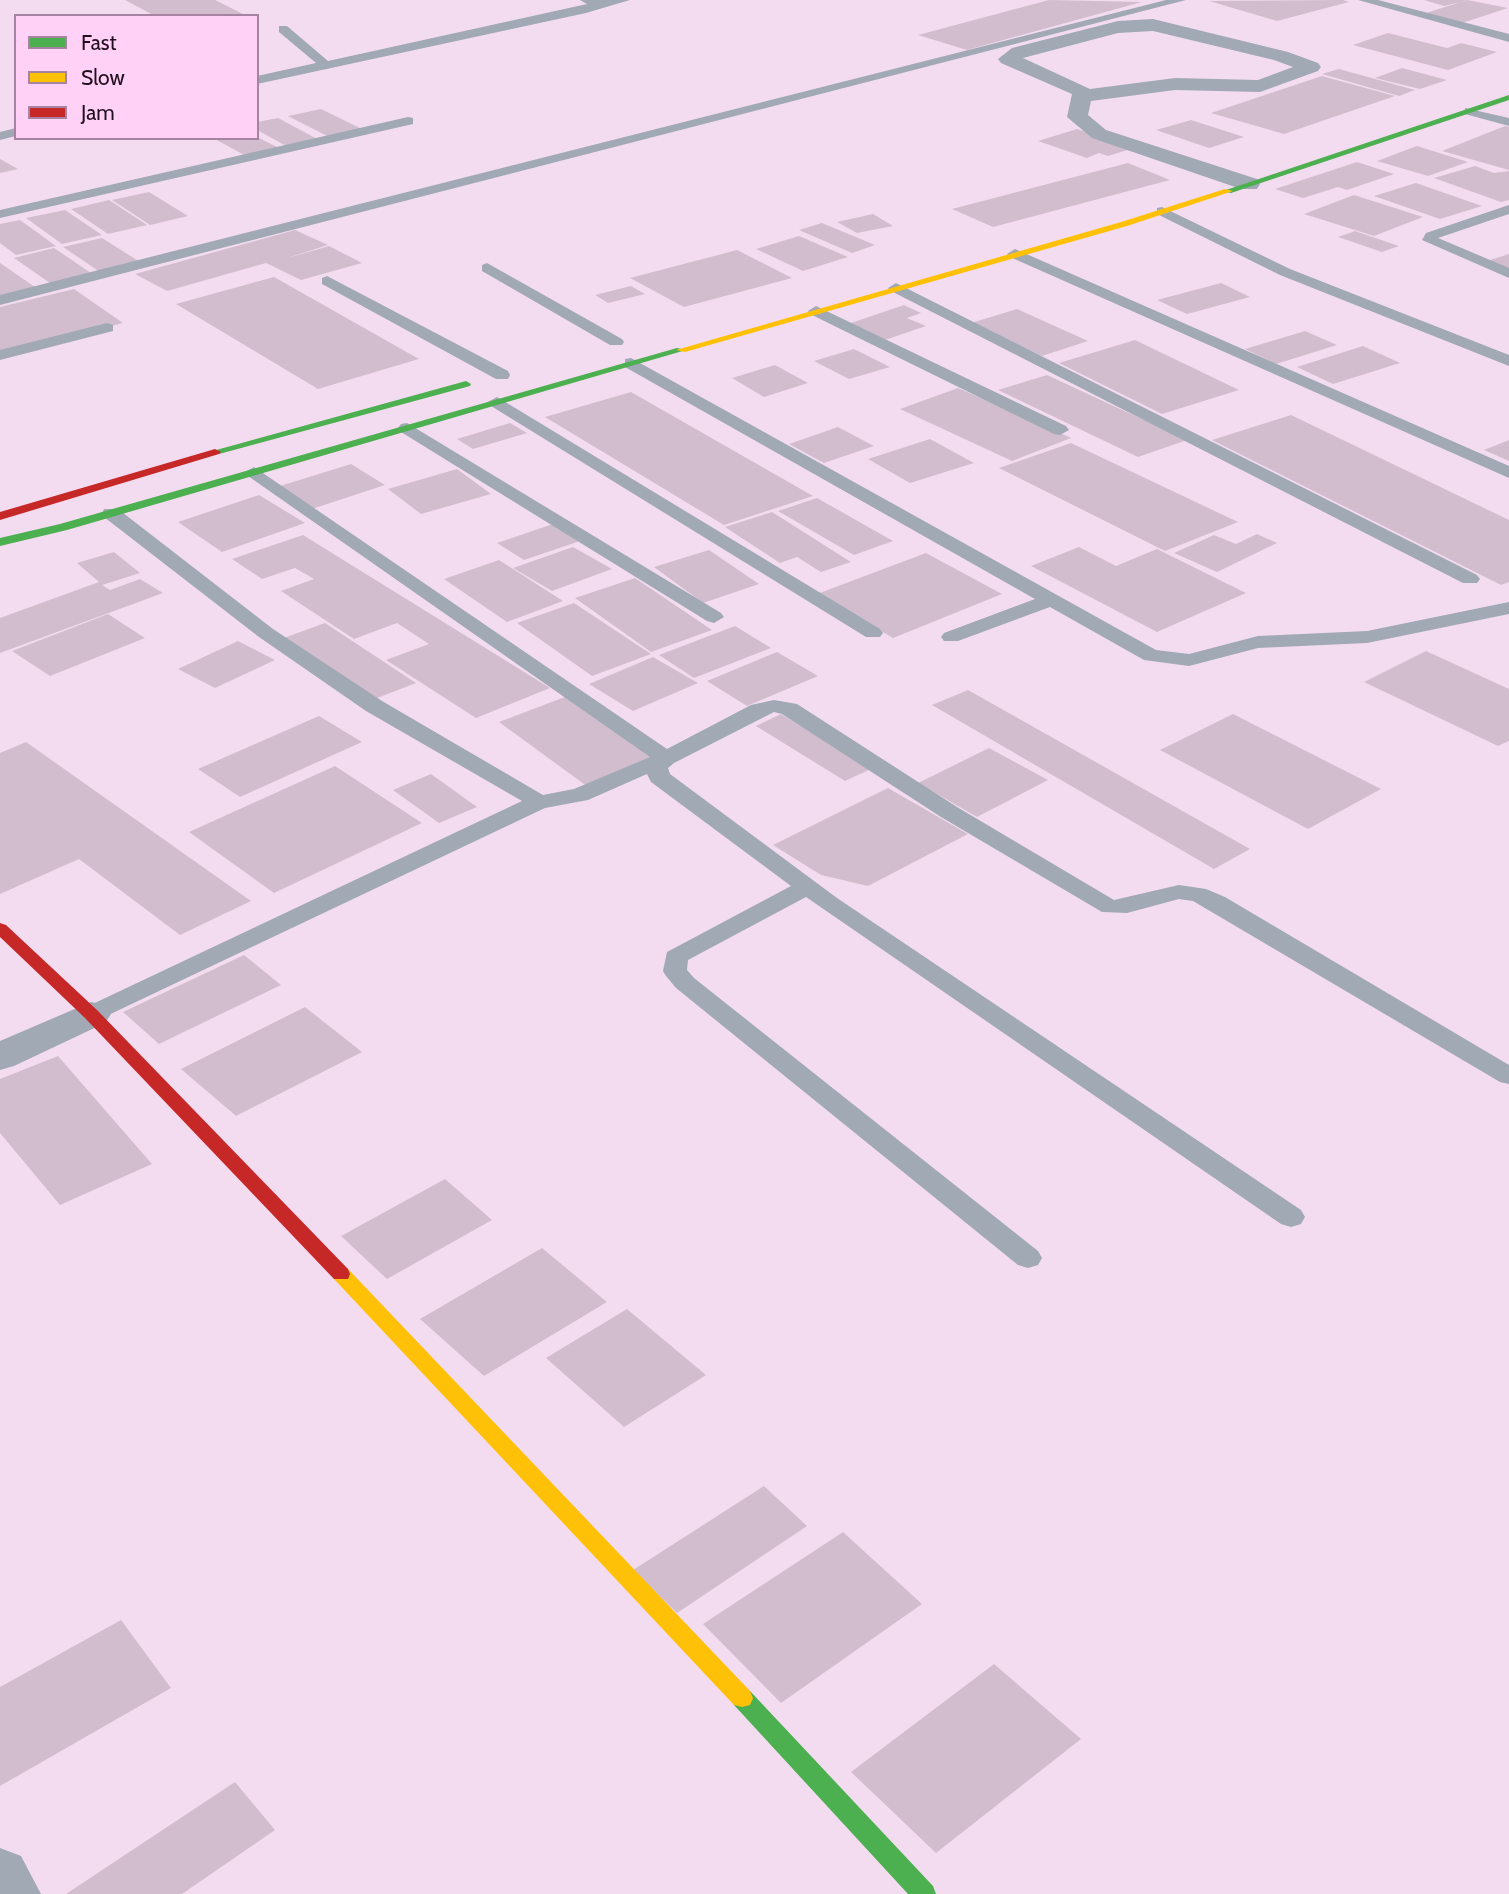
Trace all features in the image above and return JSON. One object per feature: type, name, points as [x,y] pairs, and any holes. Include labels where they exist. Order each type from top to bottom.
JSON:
[{"type":"main road","points":[[0,542],[111,513],[1162,211],[1509,97]]},
{"type":"main road","points":[[1438,101],[1470,111]]},
{"type":"main road","points":[[1188,186],[1336,137]]},
{"type":"main road","points":[[591,349],[623,340]]},
{"type":"main road","points":[[0,516],[307,425],[508,373]]},
{"type":"main road","points":[[0,928],[91,1014],[524,1464],[924,1894]]},
{"type":"street","points":[[1083,96],[1175,84],[1260,86],[1311,67],[1282,56],[1153,25],[1118,27],[1019,52],[1009,60],[1081,91],[1083,96],[1077,117],[1099,134],[1249,184]]},
{"type":"street","points":[[0,1057],[91,1014]]},
{"type":"street","points":[[0,1874],[12,1894]]},
{"type":"lane","points":[[259,80],[586,5],[624,0]]},
{"type":"lane","points":[[0,300],[246,240],[1180,0]]},
{"type":"lane","points":[[1364,0],[1509,38]]},
{"type":"lane","points":[[283,29],[326,65]]},
{"type":"lane","points":[[1470,111],[1509,122]]},
{"type":"lane","points":[[0,214],[408,121]]},
{"type":"lane","points":[[1509,209],[1431,236],[1429,240],[1509,273]]},
{"type":"lane","points":[[1162,211],[1285,272],[1509,361]]},
{"type":"lane","points":[[1014,254],[1509,473]]},
{"type":"lane","points":[[487,268],[623,340]]},
{"type":"lane","points":[[327,281],[508,373]]},
{"type":"lane","points":[[896,288],[1470,579]]},
{"type":"lane","points":[[816,311],[1060,430]]},
{"type":"lane","points":[[0,355],[107,328]]},
{"type":"lane","points":[[631,363],[1151,656],[1189,660],[1258,642],[1367,637],[1509,608]]},
{"type":"lane","points":[[497,402],[873,634]]},
{"type":"lane","points":[[407,428],[714,617]]},
{"type":"lane","points":[[254,472],[666,758]]},
{"type":"lane","points":[[111,513],[266,633],[374,706],[538,802]]},
{"type":"lane","points":[[951,637],[1050,600]]},
{"type":"lane","points":[[91,1014],[538,802],[580,795],[666,758],[759,710],[775,705],[789,709],[949,812],[1111,906],[1127,906],[1179,892],[1198,894],[1217,902],[1509,1076]]},
{"type":"lane","points":[[666,758],[657,766],[659,777],[808,887],[1291,1217]]},
{"type":"lane","points":[[808,887],[694,945],[676,957],[675,971],[684,983],[1028,1258]]},
{"type":"building","points":[[125,0],[215,0],[243,14],[151,14]]},
{"type":"building","points":[[1049,0],[1142,2],[967,50],[918,35]]},
{"type":"building","points":[[1424,0],[1465,0],[1465,1],[1444,6]]},
{"type":"building","points":[[1467,0],[1508,8],[1462,23],[1426,13]]},
{"type":"building","points":[[1209,1],[1349,2],[1277,21]]},
{"type":"building","points":[[1388,33],[1447,48],[1461,43],[1497,52],[1448,70],[1353,45]]},
{"type":"building","points":[[1402,68],[1447,80],[1420,89],[1375,78]]},
{"type":"building","points":[[1339,69],[1415,90],[1399,96],[1322,74]]},
{"type":"building","points":[[1322,76],[1395,96],[1284,134],[1211,113]]},
{"type":"building","points":[[321,109],[364,130],[331,138],[288,116]]},
{"type":"building","points":[[278,118],[321,141],[290,148],[259,131],[259,122]]},
{"type":"building","points":[[1191,120],[1244,137],[1209,148],[1156,130]]},
{"type":"building","points":[[1505,126],[1509,127],[1509,170],[1442,151]]},
{"type":"building","points":[[1077,129],[1134,148],[1108,156],[1099,153],[1087,158],[1038,141]]},
{"type":"building","points":[[259,138],[281,149],[248,157],[217,140]]},
{"type":"building","points":[[1417,146],[1468,162],[1428,176],[1377,161]]},
{"type":"building","points":[[0,159],[18,169],[0,173]]},
{"type":"building","points":[[1357,162],[1394,174],[1347,190],[1338,187],[1303,198],[1275,189]]},
{"type":"building","points":[[1128,163],[1170,180],[993,227],[952,209]]},
{"type":"building","points":[[1475,166],[1494,173],[1509,171],[1509,200],[1501,202],[1434,178]]},
{"type":"building","points":[[1416,183],[1482,206],[1440,219],[1374,196]]},
{"type":"building","points":[[149,192],[188,216],[150,225],[112,200]]},
{"type":"building","points":[[1354,195],[1423,217],[1374,236],[1304,214]]},
{"type":"building","points":[[109,200],[147,225],[108,234],[71,209]]},
{"type":"building","points":[[65,210],[102,235],[62,244],[26,218]]},
{"type":"building","points":[[873,214],[893,226],[857,233],[837,222]]},
{"type":"building","points":[[20,220],[56,246],[16,255],[0,243],[0,224]]},
{"type":"building","points":[[822,223],[875,245],[852,253],[799,230]]},
{"type":"building","points":[[295,230],[328,245],[284,259],[329,246],[362,263],[301,280],[266,263],[167,291],[135,274]]},
{"type":"building","points":[[1355,231],[1399,246],[1382,252],[1338,237]]},
{"type":"building","points":[[799,236],[848,257],[803,271],[756,249]]},
{"type":"building","points":[[102,238],[140,262],[100,272],[63,247]]},
{"type":"building","points":[[54,248],[91,273],[50,283],[14,258]]},
{"type":"building","points":[[737,250],[792,278],[684,307],[630,278]]},
{"type":"building","points":[[1509,254],[1509,269],[1487,261]]},
{"type":"building","points":[[0,263],[35,287],[0,296]]},
{"type":"building","points":[[274,277],[419,359],[318,389],[176,304]]},
{"type":"building","points":[[1221,283],[1250,297],[1187,314],[1157,300]]},
{"type":"building","points":[[631,286],[645,294],[608,303],[595,295]]},
{"type":"building","points":[[74,289],[123,323],[0,354],[0,307]]},
{"type":"building","points":[[904,305],[921,313],[907,318],[926,326],[882,341],[845,325]]},
{"type":"building","points":[[1017,309],[1088,341],[1042,356],[971,323]]},
{"type":"building","points":[[1305,331],[1337,345],[1276,364],[1245,349]]},
{"type":"building","points":[[1135,340],[1239,390],[1162,414],[1059,363]]},
{"type":"building","points":[[1363,346],[1400,363],[1333,384],[1297,367]]},
{"type":"building","points":[[854,349],[890,367],[849,379],[814,361]]},
{"type":"building","points":[[775,365],[808,383],[764,397],[732,378]]},
{"type":"building","points":[[1047,375],[1187,440],[1138,457],[998,390]]},
{"type":"building","points":[[958,388],[1071,438],[1012,461],[900,409]]},
{"type":"building","points":[[631,392],[813,496],[724,525],[545,417]]},
{"type":"building","points":[[1291,415],[1509,520],[1509,582],[1501,585],[1212,440]]},
{"type":"building","points":[[510,423],[527,433],[473,449],[457,439]]},
{"type":"building","points":[[838,427],[874,446],[824,463],[789,444]]},
{"type":"building","points":[[930,439],[974,463],[910,483],[868,459]]},
{"type":"building","points":[[1509,440],[1509,461],[1484,450]]},
{"type":"building","points":[[1071,443],[1238,522],[1165,551],[999,468]]},
{"type":"building","points":[[351,464],[385,485],[312,509],[280,486]]},
{"type":"building","points":[[457,469],[491,494],[421,514],[388,489]]},
{"type":"building","points":[[259,495],[305,523],[222,552],[178,522]]},
{"type":"building","points":[[817,498],[893,541],[854,555],[778,511]]},
{"type":"building","points":[[772,512],[851,562],[821,572],[797,557],[780,563],[725,527]]},
{"type":"building","points":[[556,523],[583,540],[524,560],[497,543]]},
{"type":"building","points":[[1257,534],[1277,543],[1217,572],[1174,553],[1214,535],[1236,544]]},
{"type":"building","points":[[303,535],[550,688],[476,718],[386,660],[429,644],[397,623],[354,639],[281,591],[314,579],[295,568],[262,579],[232,559]]},
{"type":"building","points":[[573,547],[612,569],[552,591],[513,568]]},
{"type":"building","points":[[1079,547],[1116,566],[1157,549],[1246,593],[1157,632],[1031,566]]},
{"type":"building","points":[[709,550],[759,584],[703,603],[654,567]]},
{"type":"building","points":[[114,552],[140,573],[102,585],[110,590],[140,579],[163,593],[0,653],[0,618],[99,582],[77,563]]},
{"type":"building","points":[[926,553],[1002,594],[893,638],[817,594]]},
{"type":"building","points":[[499,560],[563,601],[507,622],[444,579]]},
{"type":"building","points":[[635,578],[712,630],[651,652],[575,598]]},
{"type":"building","points":[[574,603],[651,654],[592,676],[517,623]]},
{"type":"building","points":[[108,614],[145,638],[50,676],[12,651]]},
{"type":"building","points":[[325,623],[416,683],[372,700],[281,639]]},
{"type":"building","points":[[735,626],[771,648],[694,678],[659,655]]},
{"type":"building","points":[[238,641],[275,660],[215,688],[178,669]]},
{"type":"building","points":[[1426,651],[1509,689],[1509,741],[1498,746],[1364,682]]},
{"type":"building","points":[[777,652],[818,676],[747,706],[707,681]]},
{"type":"building","points":[[653,657],[698,683],[633,711],[589,684]]},
{"type":"building","points":[[968,690],[1250,849],[1214,869],[932,705]]},
{"type":"building","points":[[570,695],[660,758],[588,787],[499,722]]},
{"type":"building","points":[[781,714],[871,769],[845,781],[756,726]]},
{"type":"building","points":[[1233,714],[1381,789],[1308,829],[1160,750]]},
{"type":"building","points":[[319,716],[362,742],[240,797],[198,769]]},
{"type":"building","points":[[26,742],[251,901],[180,935],[79,859],[0,894],[0,753]]},
{"type":"building","points":[[989,748],[1048,780],[977,817],[918,783]]},
{"type":"building","points":[[335,766],[422,823],[274,893],[189,832]]},
{"type":"building","points":[[431,774],[477,807],[439,823],[393,790]]},
{"type":"building","points":[[888,788],[968,834],[868,886],[821,875],[773,845]]},
{"type":"building","points":[[244,955],[281,985],[159,1044],[123,1012]]},
{"type":"building","points":[[305,1007],[362,1052],[236,1116],[181,1069]]},
{"type":"building","points":[[58,1056],[152,1164],[60,1205],[0,1133],[0,1079]]},
{"type":"building","points":[[445,1179],[492,1220],[387,1279],[341,1236]]},
{"type":"building","points":[[542,1248],[607,1302],[484,1376],[420,1319]]},
{"type":"building","points":[[627,1309],[706,1375],[624,1427],[546,1358]]},
{"type":"building","points":[[764,1486],[807,1526],[677,1613],[633,1570]]},
{"type":"building","points":[[843,1532],[922,1604],[781,1703],[703,1624]]},
{"type":"building","points":[[121,1620],[171,1688],[0,1786],[0,1687]]},
{"type":"building","points":[[994,1664],[1081,1739],[936,1853],[851,1772]]},
{"type":"building","points":[[235,1782],[275,1830],[182,1894],[66,1894]]},
{"type":"traffic: fast","points":[[1228,191],[1509,97]]},
{"type":"traffic: fast","points":[[0,542],[63,527],[681,350]]},
{"type":"traffic: fast","points":[[215,452],[466,384]]},
{"type":"traffic: fast","points":[[742,1698],[924,1894]]},
{"type":"traffic: slow","points":[[681,350],[1124,224],[1228,191]]},
{"type":"traffic: slow","points":[[341,1274],[742,1698]]},
{"type":"traffic: jam","points":[[0,516],[215,452]]},
{"type":"traffic: jam","points":[[0,928],[91,1014],[341,1274]]}]
